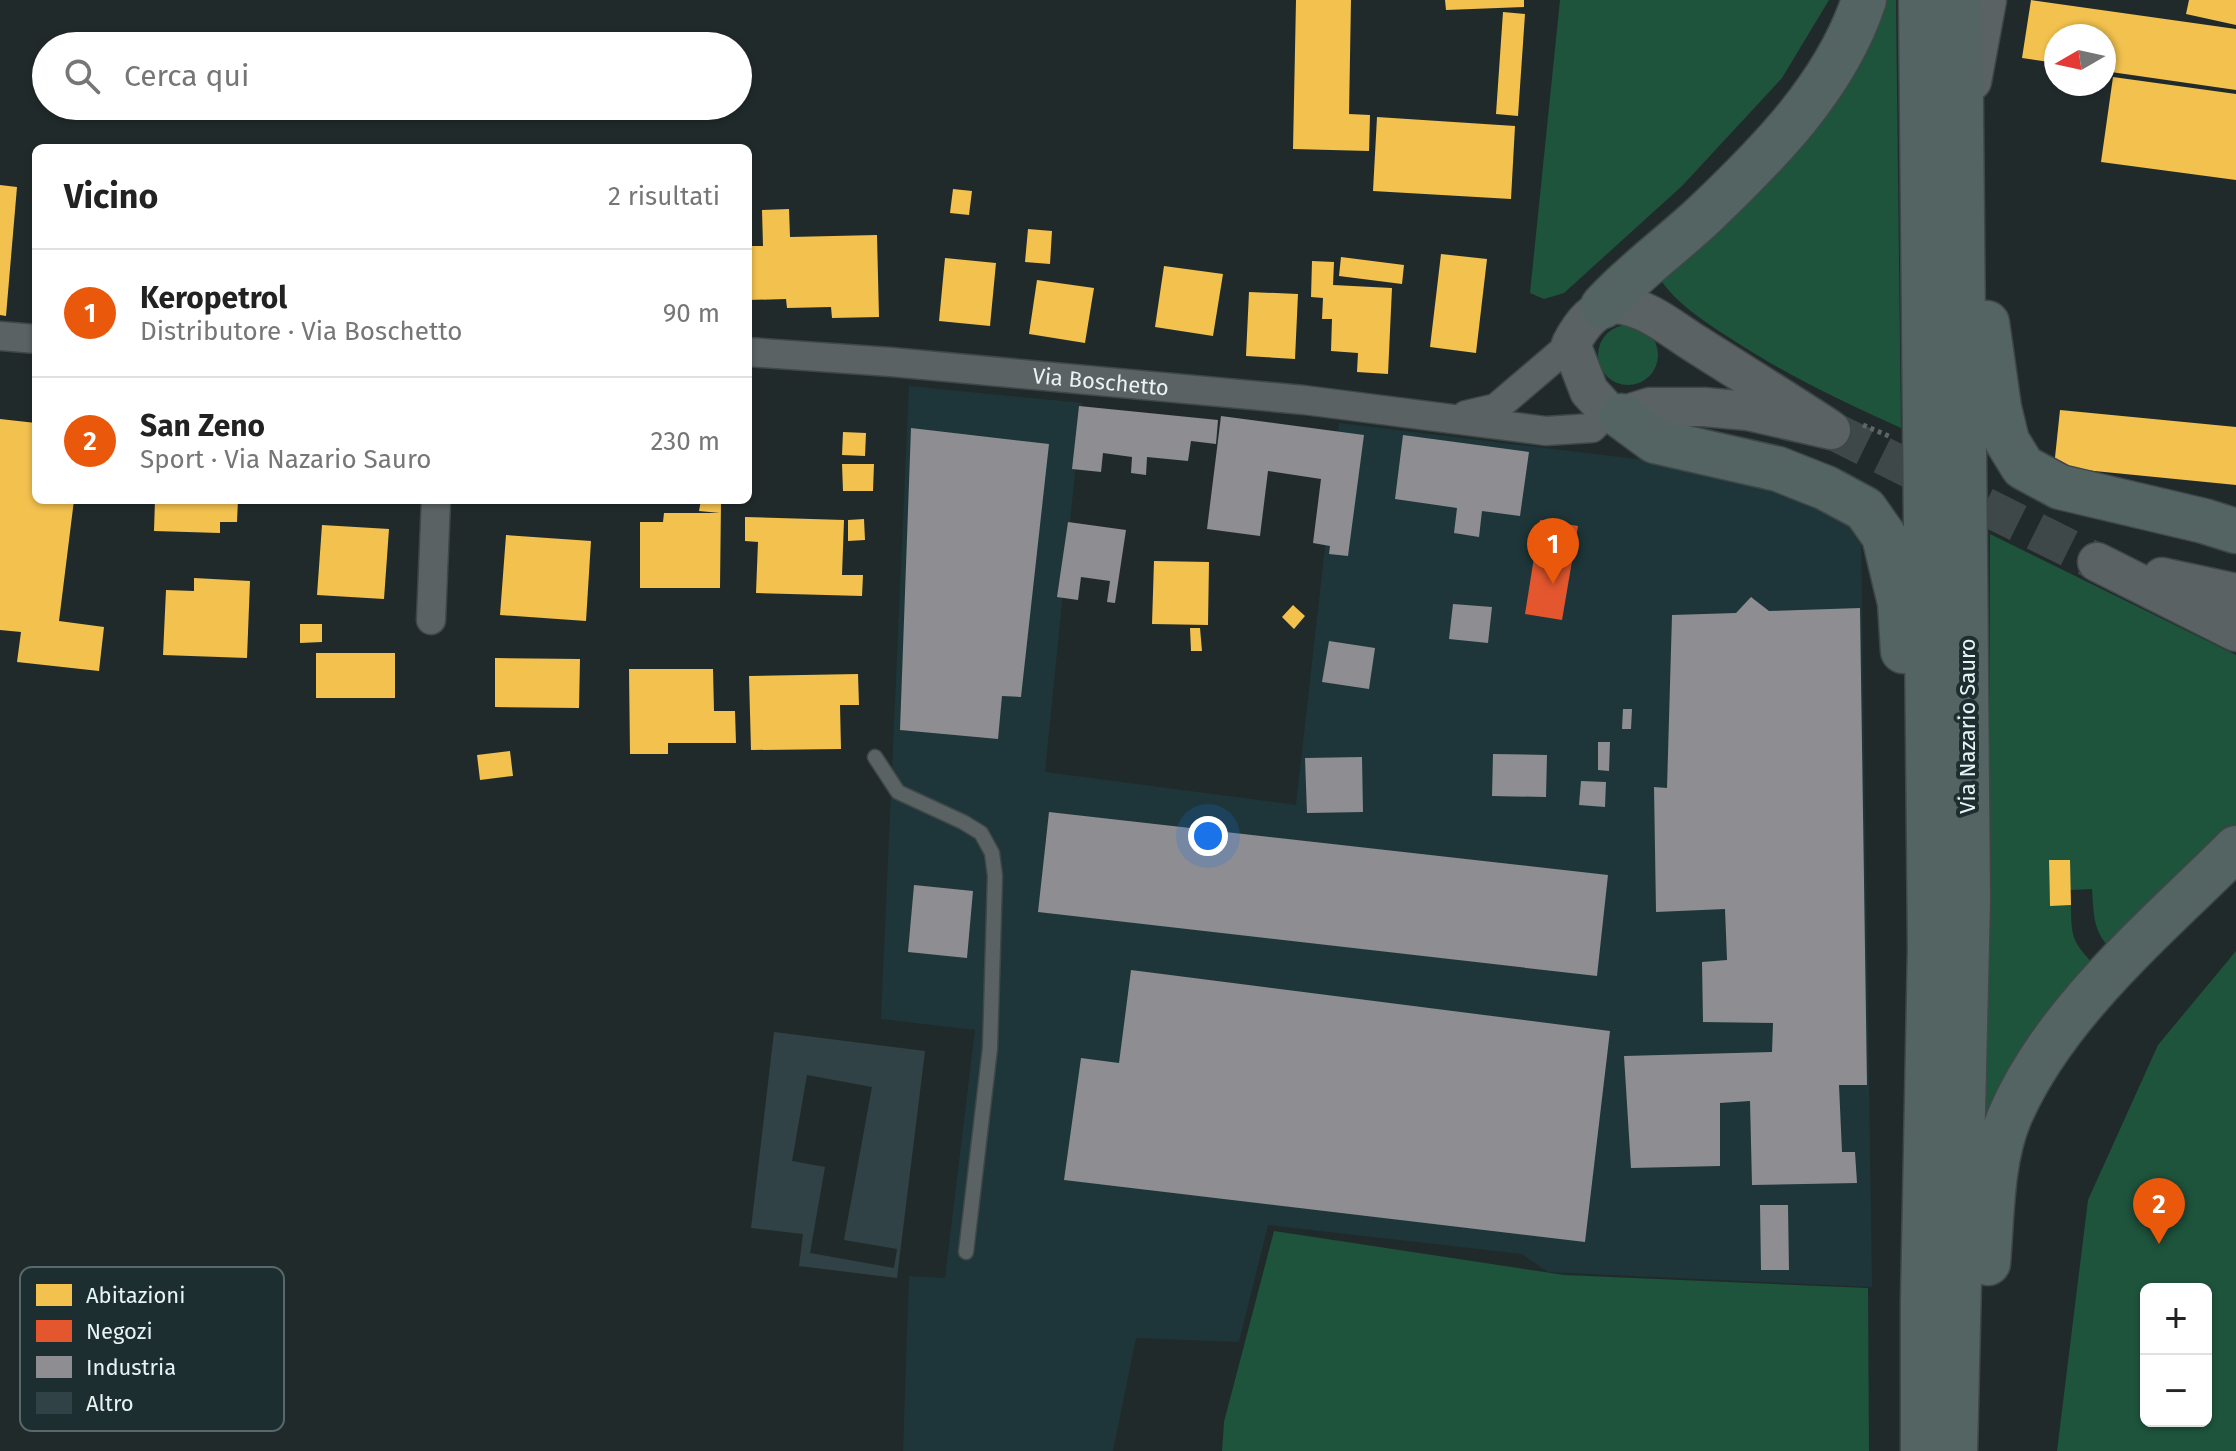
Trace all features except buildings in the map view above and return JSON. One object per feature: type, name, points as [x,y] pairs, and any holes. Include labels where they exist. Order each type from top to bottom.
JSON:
[{"type":"highway","points":[[1603,306],[1637,271],[1702,216],[1797,119],[1854,32],[1864,0]]},
{"type":"highway","name":"Via Nazario Sauro","points":[[1921,0],[1930,947],[1923,1451]]},
{"type":"highway","name":"Via Nazario Sauro","points":[[1955,1451],[1968,899],[1960,0]]},
{"type":"highway","points":[[1962,131],[1991,359],[2007,441],[2023,467],[2060,487],[2225,525]]},
{"type":"highway","points":[[1615,414],[1655,441],[1778,469],[1826,488],[1865,509],[1884,536],[1900,603],[1905,684],[1929,714]]},
{"type":"highway","points":[[1963,1451],[1978,1378],[1996,1169],[2008,1119],[2030,1078],[2066,1024],[2106,978],[2236,848]]},
{"type":"street","points":[[1962,131],[1987,0]]},
{"type":"street","points":[[1454,418],[1496,408],[1571,344],[1581,324],[1603,306],[1617,304],[1638,307],[1660,318],[1831,430],[1748,411],[1704,407],[1650,407],[1615,414],[1589,391],[1571,344]]},
{"type":"street","points":[[0,336],[32,339]]},
{"type":"street","name":"Via Boschetto","points":[[752,352],[1288,398],[1546,431],[1592,428],[1615,414]]},
{"type":"street","points":[[431,620],[436,504]]},
{"type":"street","points":[[2236,593],[2097,562],[2236,632]]},
{"type":"lane","points":[[875,757],[898,792],[981,833],[992,853],[995,876],[990,1048],[966,1252]]},
{"type":"shaded area","points":[[909,386],[1082,403],[1045,772],[1296,805],[1339,423],[1686,465],[1829,501],[1861,532],[1872,1287],[1548,1272],[1522,1254],[1268,1225],[1239,1342],[1136,1338],[1113,1451],[903,1451],[909,1276],[945,1278],[975,1030],[881,1019]]},
{"type":"green space","points":[[1560,0],[1829,0],[1782,78],[1682,186],[1564,293],[1544,299],[1530,293]]},
{"type":"green space","points":[[1879,0],[1896,0],[1901,428],[1809,384],[1743,347],[1687,308],[1658,276]]},
{"type":"green space","points":[[1628,325],[1649,334],[1658,355],[1649,376],[1628,385],[1607,376],[1598,355],[1607,334]]},
{"type":"green space","points":[[1990,534],[2236,655],[2236,827],[2113,952],[2096,924],[2092,889],[2070,890],[2070,860],[2049,861],[2050,905],[2071,905],[2075,939],[2096,967],[1983,1139],[1989,903]]},
{"type":"green space","points":[[2236,951],[2236,1451],[2057,1451],[2088,1200],[2158,1045]]},
{"type":"green space","points":[[1274,1231],[1564,1275],[1868,1288],[1869,1451],[1222,1451],[1224,1422]]},
{"type":"tunnel","points":[[1831,430],[2097,562]]},
{"type":"place","name":"Keropetrol","points":[[1553,584]]},
{"type":"place","name":"San Zeno","points":[[2159,1244]]}]
